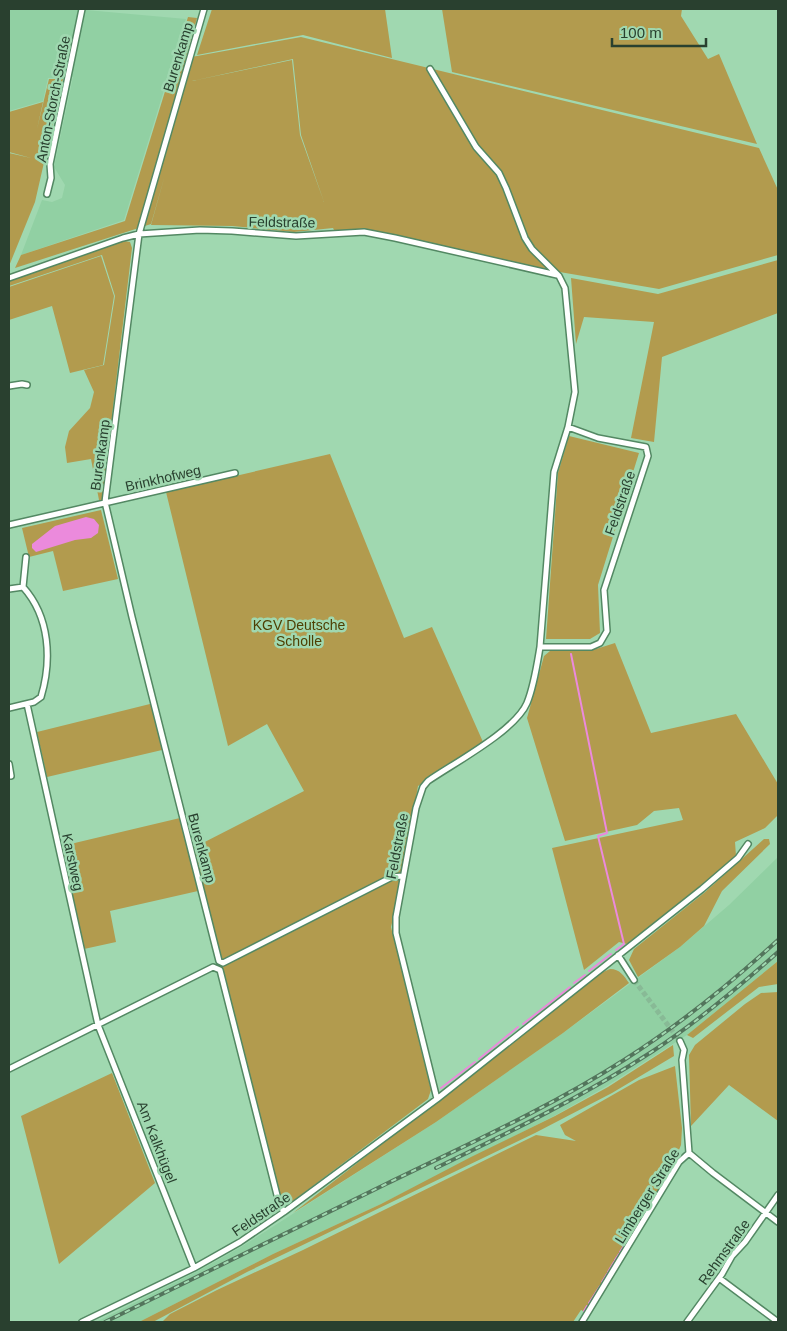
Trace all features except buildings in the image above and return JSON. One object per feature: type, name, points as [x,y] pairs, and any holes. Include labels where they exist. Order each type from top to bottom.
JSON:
[{"type":"street","name":"Anton-Storch-Straße","points":[[47,194],[50,164],[82,9]]},
{"type":"street","name":"Burenkamp","points":[[204,9],[139,234],[105,502],[132,617],[219,961],[223,963],[392,877],[402,876]]},
{"type":"street","name":"Feldstraße","points":[[430,69],[476,147],[498,173],[506,188],[524,238],[532,249],[559,276],[565,288],[574,392],[568,427],[554,472],[540,647],[527,704],[517,719],[500,733],[428,781],[423,787],[416,808],[402,876],[396,917],[396,933],[437,1099]]},
{"type":"street","name":"Feldstraße","points":[[9,278],[123,238],[139,234],[200,230],[296,236],[364,232],[557,275]]},
{"type":"street","points":[[9,386],[27,385]]},
{"type":"street","name":"Feldstraße","points":[[540,647],[591,647],[600,643],[607,631],[604,590],[648,456],[646,447],[598,438],[568,427]]},
{"type":"street","name":"Brinkhofweg","points":[[9,525],[235,473]]},
{"type":"street","points":[[9,708],[27,704],[41,698],[47,663],[47,642],[40,613],[31,597],[22,587],[26,557]]},
{"type":"street","points":[[9,589],[22,587]]},
{"type":"street","name":"Karstweg","points":[[27,704],[98,1025]]},
{"type":"street","points":[[9,764],[11,776],[9,776]]},
{"type":"street","name":"Feldstraße","points":[[82,1322],[194,1268],[240,1242],[284,1212],[437,1099],[702,890],[738,858],[748,844]]},
{"type":"street","points":[[618,955],[634,980]]},
{"type":"street","points":[[9,1069],[213,967],[217,968],[220,970],[273,1178],[284,1212]]},
{"type":"street","name":"Am Kalkhügel","points":[[98,1025],[194,1268]]},
{"type":"street","name":"Limberger Straße","points":[[582,1322],[679,1162],[689,1153],[682,1060],[684,1050],[680,1041]]},
{"type":"street","points":[[689,1153],[778,1222]]},
{"type":"street","name":"Rehmstraße","points":[[687,1322],[719,1278],[732,1256],[778,1195]]},
{"type":"street","points":[[719,1278],[778,1322]]},
{"type":"shaded area","points":[[9,9],[75,9],[186,19],[124,220],[21,255],[42,200],[52,202],[62,198],[65,185],[54,167],[73,77],[48,78],[43,101],[9,111]]},
{"type":"shaded area","points":[[86,517],[94,519],[99,525],[98,533],[91,538],[75,540],[36,552],[32,548],[32,544],[55,526]]},
{"type":"shaded area","points":[[778,857],[778,961],[687,1035],[607,1086],[554,1116],[381,1204],[273,1254],[139,1322],[96,1322],[202,1269],[241,1247],[436,1122],[563,1033],[680,947],[729,905]]},
{"type":"green space","points":[[212,9],[385,9],[392,58],[303,35],[197,55]]},
{"type":"green space","points":[[442,9],[682,9],[681,16],[708,59],[719,54],[757,144],[452,72]]},
{"type":"green space","points":[[188,17],[197,18],[186,58],[301,37],[759,148],[778,190],[778,255],[659,289],[548,270],[369,234],[336,234],[333,228],[294,232],[232,226],[151,225],[165,175],[151,224],[15,268],[21,255],[125,221]],"holes":[[[293,59],[301,135],[324,202],[300,135],[292,60],[192,81]]]},
{"type":"green space","points":[[49,79],[63,79],[35,202],[9,266],[9,153],[31,158],[9,152],[9,112],[43,102],[37,129]]},
{"type":"green space","points":[[124,241],[130,242],[132,248],[102,500],[99,500],[91,459],[67,463],[65,447],[69,431],[90,408],[94,392],[84,370],[104,365],[115,296],[102,255],[9,286],[9,280]]},
{"type":"green space","points":[[101,256],[114,296],[103,365],[70,373],[52,306],[9,320],[9,287]]},
{"type":"green space","points":[[778,260],[778,313],[662,357],[654,442],[631,438],[654,322],[584,317],[576,344],[571,278],[658,294]]},
{"type":"green space","points":[[569,436],[639,453],[598,585],[600,633],[590,639],[546,639],[558,473]]},
{"type":"green space","name":"KGV Deutsche Scholle","points":[[330,454],[404,638],[432,627],[483,742],[418,786],[401,887],[391,927],[431,1090],[428,1099],[289,1204],[282,1201],[198,891],[110,911],[116,942],[84,949],[62,846],[180,818],[162,750],[47,777],[37,732],[154,703],[191,849],[304,791],[267,724],[228,746],[166,492]]},
{"type":"green space","points":[[101,510],[118,579],[63,591],[53,551],[29,557],[22,528]]},
{"type":"green space","points":[[615,643],[651,733],[736,714],[778,784],[778,815],[765,828],[735,842],[736,856],[700,888],[627,944],[619,942],[584,970],[552,848],[683,820],[679,808],[654,811],[637,825],[565,841],[527,718],[544,656],[550,651],[593,650]]},
{"type":"green space","points":[[764,839],[769,839],[770,844],[722,891],[704,926],[680,947],[638,977],[629,960],[634,949],[704,893]]},
{"type":"green space","points":[[778,961],[778,984],[759,987],[693,1038],[687,1035]]},
{"type":"green space","points":[[610,969],[619,972],[629,983],[563,1033],[436,1122],[293,1213],[603,972]]},
{"type":"green space","points":[[778,992],[778,1121],[729,1085],[691,1126],[689,1055],[695,1045],[761,993]]},
{"type":"green space","points":[[673,1045],[674,1056],[612,1093],[535,1133],[247,1272],[153,1322],[139,1322],[273,1254],[381,1204],[555,1116],[608,1087]]},
{"type":"green space","points":[[675,1066],[682,1128],[681,1145],[674,1162],[615,1264],[585,1312],[581,1310],[573,1322],[162,1322],[170,1314],[217,1290],[303,1250],[536,1135],[576,1141],[565,1135],[560,1125],[639,1080]]},
{"type":"green space","points":[[112,1073],[155,1183],[59,1264],[21,1116]]},
{"type":"waterway","points":[[571,654],[607,833],[598,836],[624,944],[616,950]]},
{"type":"waterway","points":[[589,971],[611,954]]},
{"type":"waterway","points":[[574,983],[585,975]]},
{"type":"waterway","points":[[523,1024],[570,987]]},
{"type":"waterway","points":[[479,1059],[518,1027]]},
{"type":"waterway","points":[[441,1088],[475,1062]]},
{"type":"waterway","points":[[620,1252],[625,1244]]},
{"type":"waterway","points":[[615,1260],[619,1254]]},
{"type":"waterway","points":[[608,1272],[614,1262]]},
{"type":"waterway","points":[[602,1282],[607,1274]]},
{"type":"waterway","points":[[589,1303],[600,1286]]},
{"type":"waterway","points":[[584,1311],[587,1306]]},
{"type":"tunnel","points":[[634,980],[680,1041]]},
{"type":"railway","points":[[105,1322],[477,1140],[596,1078],[665,1033],[723,988],[778,940]]},
{"type":"railway","points":[[436,1168],[574,1098],[653,1051],[717,1004],[778,952]]}]
